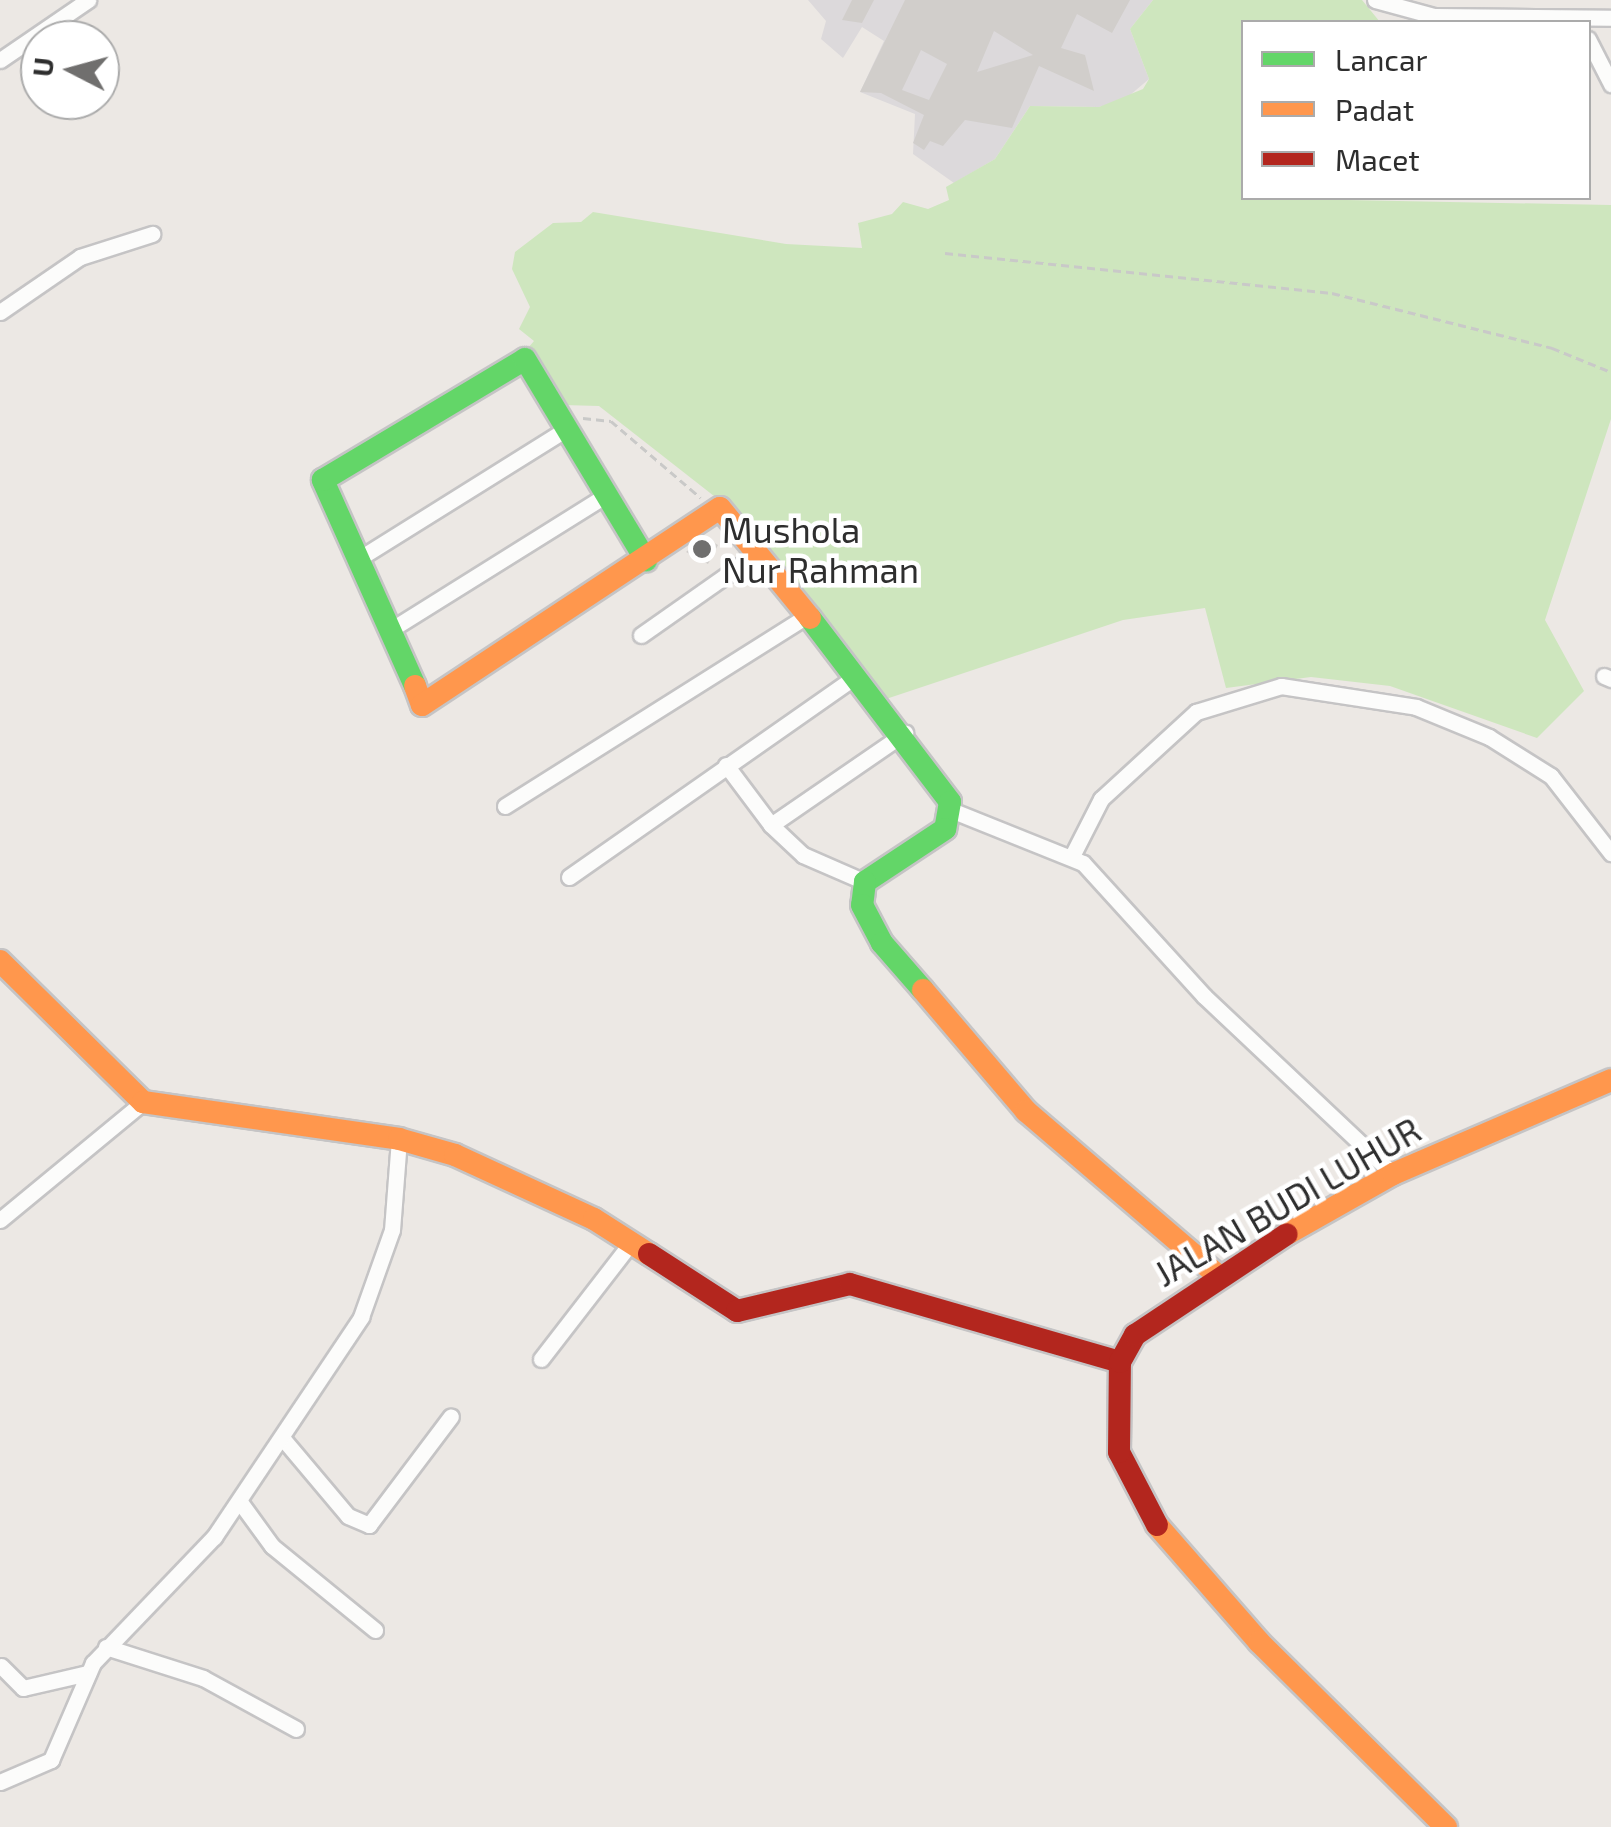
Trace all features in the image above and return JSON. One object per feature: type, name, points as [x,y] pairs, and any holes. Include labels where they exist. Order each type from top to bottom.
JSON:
[{"type":"street","points":[[0,60],[88,0]]},
{"type":"street","points":[[1374,0],[1434,16],[1577,13],[1611,18]]},
{"type":"street","points":[[1591,44],[1611,84]]},
{"type":"street","points":[[0,312],[80,256],[152,234]]},
{"type":"street","points":[[646,560],[603,497],[525,359],[324,480],[395,627],[422,706],[646,560],[720,508],[803,618],[906,733],[951,810],[1072,856],[1204,996],[1393,1174]]},
{"type":"street","points":[[364,556],[566,429]]},
{"type":"street","points":[[395,627],[603,497]]},
{"type":"street","points":[[640,635],[755,554]]},
{"type":"street","points":[[505,806],[803,618]]},
{"type":"street","points":[[569,877],[855,678]]},
{"type":"street","points":[[1072,856],[1100,799],[1196,712],[1281,686],[1416,707],[1489,737],[1551,776],[1611,853]]},
{"type":"street","points":[[771,825],[906,733]]},
{"type":"street","points":[[726,766],[771,825],[803,855],[865,882]]},
{"type":"street","points":[[951,810],[944,828],[865,882],[862,905],[882,943],[1026,1111],[1216,1274]]},
{"type":"street","points":[[0,961],[143,1102],[400,1138],[532,1186],[738,1312],[850,1284],[1120,1362],[1119,1452],[1154,1520],[1259,1642],[1446,1827]]},
{"type":"street","name":"JALAN BUDI LUHUR","points":[[1120,1362],[1135,1334],[1216,1274],[1393,1174],[1611,1080]]},
{"type":"street","points":[[0,1220],[143,1102]]},
{"type":"street","points":[[0,1782],[51,1760],[88,1673],[106,1647],[168,1590],[240,1502],[284,1440],[375,1290],[392,1230],[400,1138]]},
{"type":"street","points":[[541,1358],[630,1244]]},
{"type":"street","points":[[284,1440],[348,1516],[370,1525],[451,1416]]},
{"type":"street","points":[[240,1502],[272,1546],[375,1630]]},
{"type":"street","points":[[106,1647],[203,1678],[296,1729]]},
{"type":"street","points":[[1,1666],[23,1688],[88,1673]]},
{"type":"path","points":[[946,254],[1332,293],[1552,348],[1611,372]]},
{"type":"path","points":[[566,429],[584,418],[611,421],[684,488],[720,508]]},
{"type":"shaded area","points":[[808,0],[1153,0],[1130,29],[1149,79],[1123,101],[1099,107],[1030,106],[995,159],[954,183],[913,154],[915,114],[860,92],[884,41],[862,27],[843,58],[821,39],[826,21]]},
{"type":"green space","points":[[1153,0],[1362,0],[1378,20],[1241,20],[1241,200],[1611,205],[1611,419],[1545,620],[1584,691],[1537,738],[1390,686],[1311,677],[1226,688],[1205,608],[1123,620],[886,699],[728,507],[599,406],[563,405],[528,348],[534,341],[519,329],[530,307],[512,269],[515,252],[553,223],[581,222],[593,212],[786,244],[862,248],[858,223],[892,214],[903,202],[928,209],[949,200],[946,187],[995,159],[1030,106],[1099,107],[1143,89],[1149,79],[1130,29]]},
{"type":"building","points":[[852,0],[874,0],[862,23],[842,20]]},
{"type":"building","points":[[905,0],[1130,0],[1112,33],[1077,14],[1061,48],[1085,55],[1094,91],[1039,66],[1012,128],[965,120],[943,146],[930,141],[924,150],[913,143],[924,115],[881,93],[860,92]],"holes":[[[994,31],[1033,55],[977,72]],[[921,50],[947,64],[929,100],[902,90]]]},
{"type":"building","name":"Mushola Nur Rahman","points":[[704,537],[718,545],[708,564],[686,552]]},
{"type":"traffic: fast","points":[[415,686],[323,480],[525,359],[646,560]]},
{"type":"traffic: fast","points":[[810,618],[950,802],[945,829],[865,882],[862,905],[882,943],[923,990]]},
{"type":"traffic: slow","points":[[415,686],[422,705],[720,508],[810,618]]},
{"type":"traffic: slow","points":[[0,961],[143,1102],[399,1139],[455,1155],[594,1219],[649,1254]]},
{"type":"traffic: slow","points":[[923,990],[1026,1111],[1216,1274]]},
{"type":"traffic: slow","points":[[1287,1234],[1393,1174],[1611,1080]]},
{"type":"traffic: slow","points":[[1157,1525],[1259,1642],[1446,1827]]},
{"type":"traffic: jam","points":[[1157,1525],[1119,1452],[1120,1362],[1135,1335],[1287,1234]]},
{"type":"traffic: jam","points":[[649,1254],[737,1311],[850,1284],[1120,1362]]},
{"type":"place","name":"Mushola Nur Rahman","points":[[702,549]]}]
